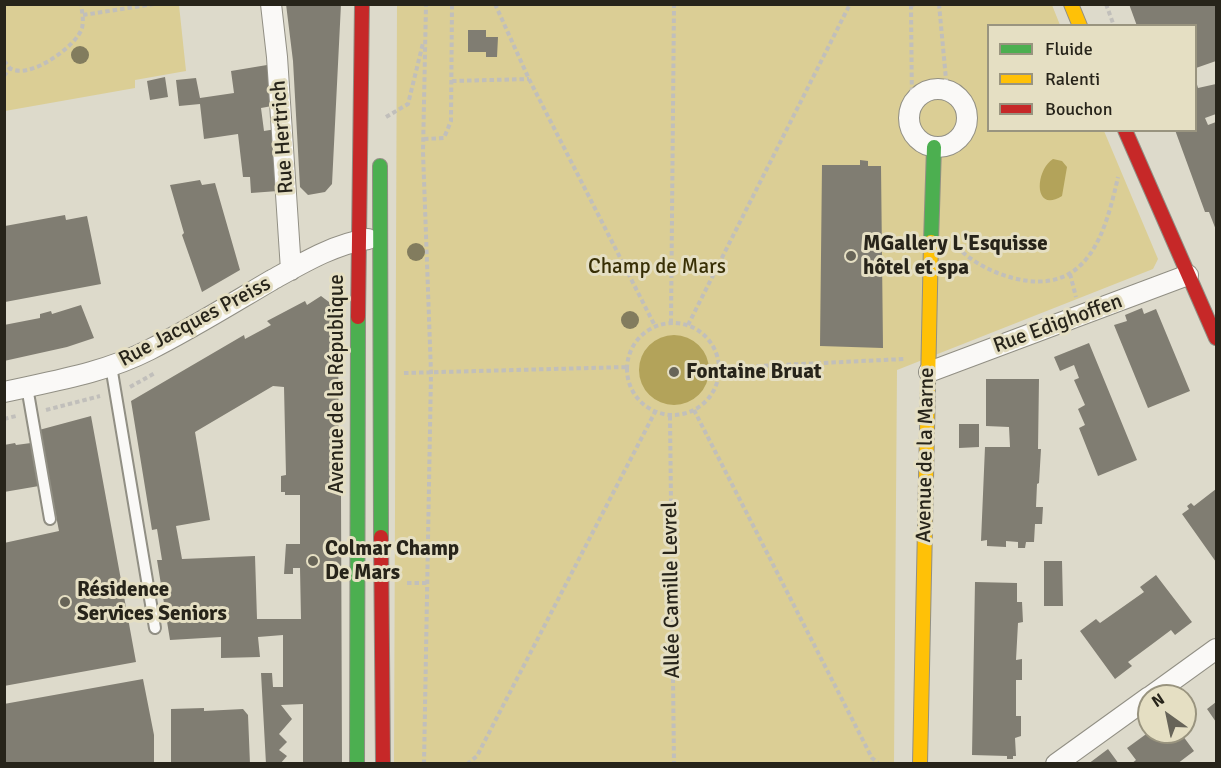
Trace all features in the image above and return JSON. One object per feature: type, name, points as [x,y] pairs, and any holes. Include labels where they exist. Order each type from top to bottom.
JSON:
[{"type":"main road","name":"Avenue de la République","points":[[357,764],[358,240],[362,4]]},
{"type":"main road","points":[[1071,4],[1079,24]]},
{"type":"main road","points":[[1126,132],[1216,338]]},
{"type":"main road","name":"Avenue de la Marne","points":[[920,764],[934,147]]},
{"type":"main road","name":"Avenue de la République","points":[[380,156],[379,374],[383,764]]},
{"type":"street","name":"Rue Hertrich","points":[[271,4],[277,57],[291,270]]},
{"type":"street","points":[[931,90],[947,90],[956,94],[962,101],[967,119],[960,137],[953,143],[934,147],[918,139],[913,132],[910,124],[912,106],[916,99],[931,90]]},
{"type":"street","name":"Rue Jacques Preiss","points":[[4,392],[124,363],[325,253],[358,240],[380,238]]},
{"type":"street","name":"Rue Edighoffen","points":[[928,365],[1188,275]]},
{"type":"street","points":[[1168,684],[1216,649]]},
{"type":"street","points":[[1056,764],[1137,706]]},
{"type":"lane","points":[[111,366],[155,628]]},
{"type":"lane","points":[[27,387],[50,519]]},
{"type":"path","points":[[4,61],[10,68],[17,71],[40,65],[56,57],[72,45],[83,26],[81,4]]},
{"type":"path","points":[[83,15],[154,4]]},
{"type":"path","points":[[424,764],[430,373],[424,139],[426,4]]},
{"type":"path","points":[[424,139],[444,138],[451,121],[453,5],[447,4]]},
{"type":"path","points":[[495,4],[530,79],[656,326]]},
{"type":"path","points":[[670,323],[674,4]]},
{"type":"path","points":[[688,326],[850,4]]},
{"type":"path","points":[[912,106],[910,5],[921,4]]},
{"type":"path","points":[[939,4],[947,90]]},
{"type":"path","points":[[1106,4],[1113,24]]},
{"type":"path","points":[[380,120],[408,104],[425,36]]},
{"type":"path","points":[[4,76],[10,68]]},
{"type":"path","points":[[452,81],[530,79]]},
{"type":"path","points":[[932,220],[960,250],[1004,276],[1037,282],[1060,279],[1088,259],[1100,240],[1110,213],[1119,175]]},
{"type":"path","points":[[670,323],[688,326],[700,332],[717,354],[719,368],[716,388],[710,397],[694,410],[683,415],[670,416],[655,412],[637,399],[631,389],[627,367],[628,356],[638,338],[656,326],[670,323]]},
{"type":"path","points":[[719,368],[928,365]]},
{"type":"path","points":[[379,374],[627,367]]},
{"type":"path","points":[[694,410],[872,758],[879,764]]},
{"type":"path","points":[[467,764],[477,756],[655,412]]},
{"type":"path","name":"Allée Camille Levrel","points":[[670,416],[674,764]]},
{"type":"green space","points":[[5,4],[179,5],[186,71],[135,80],[135,88],[5,111]]},
{"type":"green space","name":"Champ de Mars","points":[[397,5],[1052,5],[1060,24],[987,24],[987,132],[1104,132],[1158,259],[1153,269],[897,370],[894,763],[394,764]]},
{"type":"shaded area","points":[[1053,159],[1062,161],[1067,167],[1062,196],[1053,200],[1046,199],[1042,195],[1040,180],[1047,164]]},
{"type":"shaded area","name":"Fontaine Bruat","points":[[674,335],[693,341],[703,351],[709,370],[703,389],[693,399],[674,405],[655,399],[645,389],[639,370],[645,351],[655,341]]},
{"type":"building","points":[[286,4],[341,4],[332,184],[325,192],[308,195],[300,187],[293,61]]},
{"type":"building","points":[[1129,4],[1216,4],[1216,61],[1197,68],[1197,24],[1136,24]]},
{"type":"building","points":[[468,30],[486,30],[486,37],[498,37],[497,57],[486,57],[486,52],[468,52]]},
{"type":"building","points":[[267,65],[272,106],[261,108],[264,131],[276,129],[278,191],[251,193],[250,177],[243,177],[238,134],[204,139],[200,104],[179,106],[176,80],[196,78],[200,98],[234,93],[231,71]]},
{"type":"building","points":[[165,77],[168,97],[150,100],[147,81]]},
{"type":"building","points":[[1197,84],[1198,88],[1216,84],[1216,114],[1205,118],[1208,125],[1216,122],[1216,230],[1209,212],[1205,212],[1176,132],[1197,132]]},
{"type":"building","name":"MGallery L'Esquisse hôtel et spa","points":[[860,160],[868,161],[868,166],[881,166],[883,348],[820,346],[822,165],[860,165]]},
{"type":"building","points":[[200,180],[202,185],[215,183],[240,270],[202,292],[182,235],[184,233],[170,185]]},
{"type":"building","points":[[65,215],[66,220],[87,216],[101,284],[5,302],[5,226]]},
{"type":"building","points":[[321,296],[333,305],[334,312],[330,317],[338,318],[342,764],[303,764],[303,704],[281,705],[292,719],[279,734],[287,742],[279,750],[287,756],[280,764],[266,764],[261,673],[272,673],[273,687],[283,687],[283,635],[258,637],[260,657],[221,658],[221,637],[170,640],[157,560],[162,560],[157,529],[152,530],[131,401],[244,335],[245,339],[271,325],[267,321],[305,301],[307,305]],"holes":[[[273,386],[284,387],[286,475],[281,476],[281,492],[285,492],[285,495],[300,495],[300,544],[286,544],[284,574],[293,574],[293,568],[300,568],[301,619],[257,619],[255,556],[182,559],[176,526],[210,520],[195,432]]]},
{"type":"building","points":[[81,305],[94,338],[67,347],[4,361],[4,325],[40,318],[40,314],[51,311],[52,314]]},
{"type":"building","points":[[1142,308],[1144,314],[1156,309],[1190,391],[1148,408],[1114,325],[1127,321],[1125,315]]},
{"type":"building","points":[[1089,343],[1137,460],[1098,476],[1079,428],[1085,425],[1078,409],[1085,405],[1074,380],[1079,378],[1074,365],[1060,371],[1054,357]]},
{"type":"building","points":[[986,379],[1039,379],[1038,449],[1041,449],[1036,507],[1043,507],[1042,524],[1035,524],[1034,542],[1026,542],[1025,548],[1018,548],[1018,542],[1006,541],[1006,547],[987,546],[987,540],[981,541],[985,447],[1010,447],[1009,427],[986,426]]},
{"type":"building","name":"Résidence Services Seniors","points":[[91,416],[136,662],[4,686],[4,543],[59,531],[39,430]]},
{"type":"building","points":[[959,424],[979,424],[979,447],[959,448]]},
{"type":"building","points":[[15,443],[16,445],[31,443],[39,486],[4,492],[4,445]]},
{"type":"building","points":[[1216,489],[1216,562],[1182,514],[1189,509],[1187,506],[1191,503],[1194,506]]},
{"type":"building","points":[[1044,561],[1062,561],[1063,606],[1044,606]]},
{"type":"building","points":[[1156,575],[1192,622],[1175,635],[1171,630],[1128,662],[1132,666],[1115,679],[1080,631],[1096,619],[1100,623],[1144,592],[1140,587]]},
{"type":"building","points":[[975,582],[1017,583],[1017,602],[1022,602],[1023,622],[1018,623],[1016,660],[1022,659],[1022,680],[1016,680],[1016,716],[1021,716],[1021,736],[1015,738],[1016,756],[1013,756],[1013,759],[1007,759],[1007,756],[972,755]]},
{"type":"building","points":[[143,679],[154,735],[154,764],[4,764],[4,704]]},
{"type":"building","points":[[1216,702],[1216,722],[1207,709]]},
{"type":"building","points":[[204,708],[204,711],[243,709],[248,715],[250,764],[171,764],[171,709]]},
{"type":"building","points":[[1137,741],[1137,744],[1189,744],[1194,751],[1177,764],[1131,764],[1136,760],[1127,748]]},
{"type":"building","points":[[1108,749],[1119,764],[1088,764]]},
{"type":"traffic: fast","points":[[931,242],[934,147]]},
{"type":"traffic: fast","points":[[380,166],[381,537]]},
{"type":"traffic: fast","points":[[357,764],[358,317]]},
{"type":"traffic: slow","points":[[1071,4],[1079,24]]},
{"type":"traffic: slow","points":[[920,764],[931,242]]},
{"type":"traffic: jam","points":[[358,317],[362,4]]},
{"type":"traffic: jam","points":[[1126,132],[1216,338]]},
{"type":"traffic: jam","points":[[381,537],[383,764]]},
{"type":"place","name":"MGallery L'Esquisse hôtel et spa","points":[[851,256]]},
{"type":"place","name":"Fontaine Bruat","points":[[674,372]]},
{"type":"place","name":"Colmar Champ De Mars","points":[[313,561]]},
{"type":"place","name":"Résidence Services Seniors","points":[[65,602]]}]
